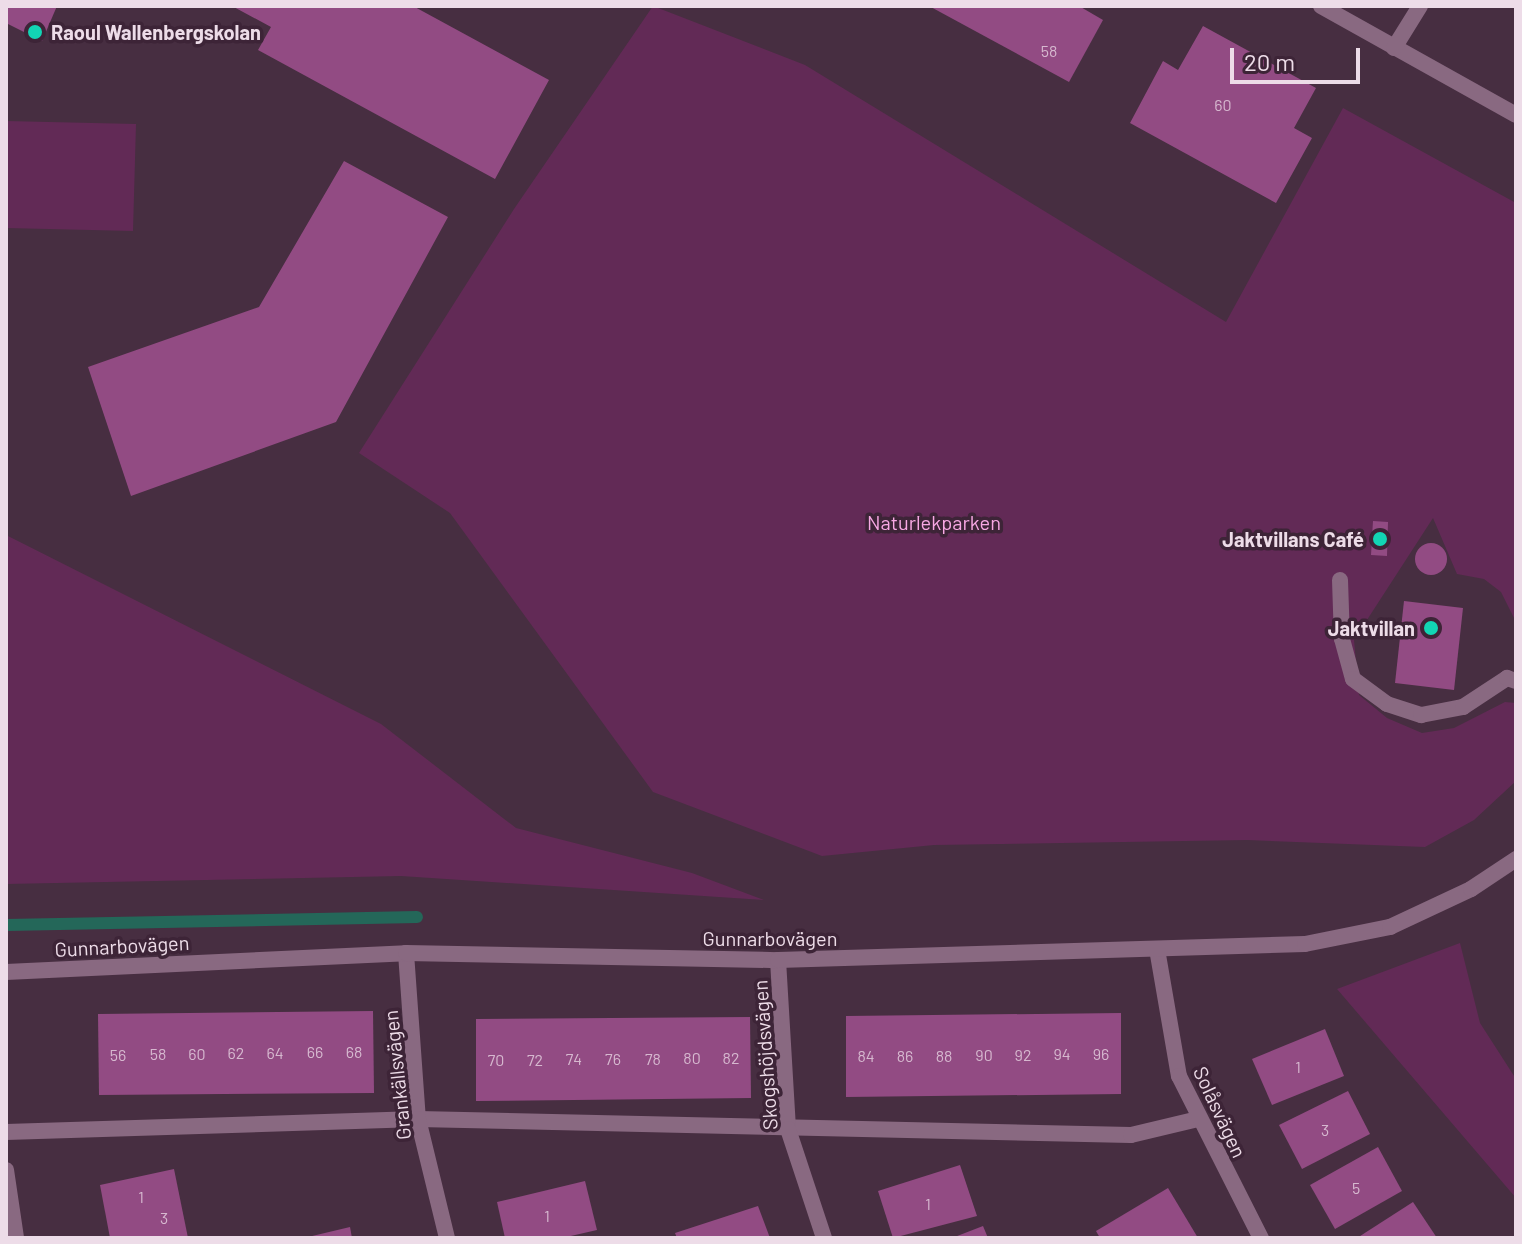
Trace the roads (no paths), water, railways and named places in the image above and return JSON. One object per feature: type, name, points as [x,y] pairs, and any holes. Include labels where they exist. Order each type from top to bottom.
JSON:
[{"type":"street","points":[[1321,6],[1516,115]]},
{"type":"street","points":[[1394,48],[1420,6]]},
{"type":"street","points":[[1340,580],[1342,639],[1353,679],[1387,704],[1421,715],[1463,707],[1507,678],[1516,681]]},
{"type":"street","name":"Gunnarbovägen","points":[[6,972],[406,953],[778,960],[1305,944],[1390,927],[1471,889],[1516,859]]},
{"type":"street","name":"Solåsvägen","points":[[1157,949],[1179,1076],[1198,1119],[1261,1238]]},
{"type":"street","name":"Grankällsvägen","points":[[406,953],[418,1119],[447,1238]]},
{"type":"street","name":"Skogshöjdsvägen","points":[[778,960],[788,1129],[824,1238]]},
{"type":"street","points":[[6,972],[6,981]]},
{"type":"street","points":[[6,1132],[418,1119],[1131,1135],[1198,1119]]},
{"type":"street","points":[[6,1170],[16,1238]]},
{"type":"waterway","points":[[6,925],[417,917]]},
{"type":"place","name":"Raoul Wallenbergskolan","points":[[35,32]]},
{"type":"place","name":"Jaktvillans Café","points":[[1380,539]]},
{"type":"place","name":"Jaktvillan","points":[[1431,628]]},
{"type":"park label","name":"Naturlekparken","points":[[934,522]]}]
